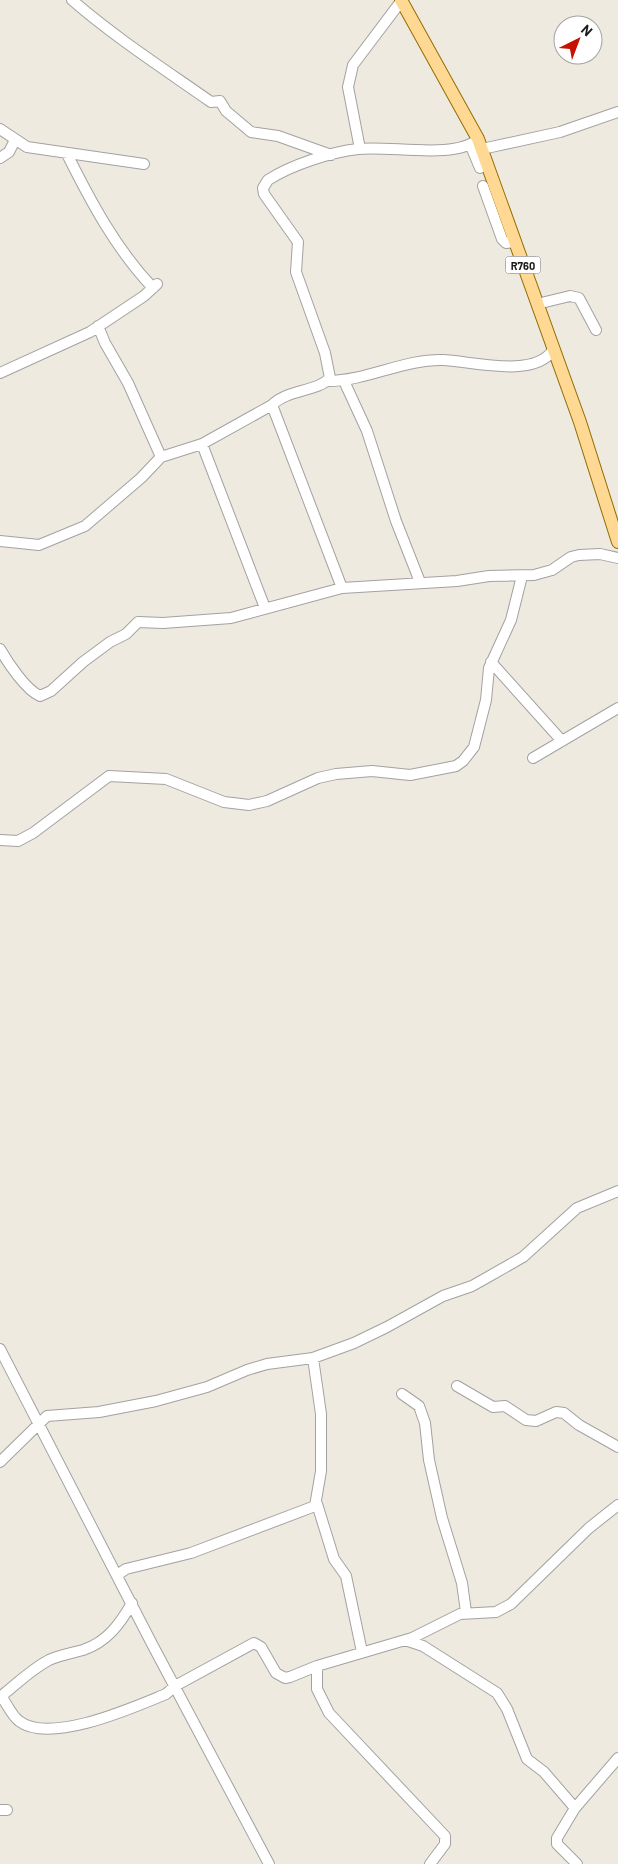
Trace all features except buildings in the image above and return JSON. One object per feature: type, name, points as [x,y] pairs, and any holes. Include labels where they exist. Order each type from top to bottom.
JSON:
[{"type":"main road","name":"R760","points":[[402,0],[476,144],[516,242],[580,422],[618,542]]},
{"type":"street","points":[[72,0],[139,53],[186,83],[211,102],[220,101],[226,111],[251,132],[278,136],[331,155]]},
{"type":"street","points":[[360,149],[348,87],[352,65],[402,0]]},
{"type":"street","points":[[328,381],[330,378],[329,367],[296,272],[298,242],[267,199],[263,188],[265,183],[272,178],[331,155],[360,149],[414,150],[456,148],[560,132],[618,112]]},
{"type":"street","points":[[0,129],[14,140],[26,146],[66,154],[144,164]]},
{"type":"street","points":[[0,158],[9,152],[14,140]]},
{"type":"street","points":[[476,144],[480,168]]},
{"type":"street","points":[[0,373],[76,340],[155,286],[139,273],[108,230],[66,154]]},
{"type":"street","points":[[483,186],[502,239],[506,243],[516,242]]},
{"type":"street","points":[[537,304],[570,296],[579,298],[596,330]]},
{"type":"street","points":[[98,326],[105,343],[128,383],[161,457]]},
{"type":"street","points":[[0,541],[39,545],[85,526],[141,478],[161,457],[202,444],[272,405],[284,396],[328,381],[344,381],[381,370],[426,361],[444,360],[488,366],[521,365],[541,360],[549,355],[553,350],[551,342]]},
{"type":"street","points":[[344,381],[367,432],[396,521],[420,582]]},
{"type":"street","points":[[272,405],[342,588]]},
{"type":"street","points":[[202,444],[265,608]]},
{"type":"street","points":[[0,649],[13,670],[40,696],[51,691],[83,662],[110,642],[126,634],[138,622],[163,623],[231,618],[342,588],[457,581],[489,576],[522,576],[544,573],[571,557],[579,555],[600,554],[618,558]]},
{"type":"street","points":[[0,840],[18,841],[33,833],[109,776],[166,779],[224,802],[250,805],[267,801],[318,778],[336,774],[372,770],[410,775],[456,766],[470,754],[474,746],[486,700],[487,678],[491,662],[511,620],[522,576]]},
{"type":"street","points":[[491,662],[562,741]]},
{"type":"street","points":[[532,758],[618,708]]},
{"type":"street","points":[[0,1462],[38,1423],[54,1414],[99,1412],[156,1401],[207,1387],[267,1364],[313,1358],[354,1343],[437,1299],[488,1277],[523,1257],[577,1208],[618,1191]]},
{"type":"street","points":[[0,1349],[115,1572],[270,1864]]},
{"type":"street","points":[[313,1358],[320,1414],[321,1471],[317,1504],[334,1559],[346,1576],[362,1652]]},
{"type":"street","points":[[456,1386],[467,1394],[493,1407],[505,1406],[526,1420],[536,1421],[556,1412],[564,1413],[579,1425],[618,1447]]},
{"type":"street","points":[[402,1394],[419,1406],[425,1423],[429,1460],[444,1525],[462,1583],[466,1612]]},
{"type":"street","points":[[115,1572],[120,1574],[126,1570],[191,1553],[309,1509],[317,1504]]},
{"type":"street","points":[[132,1603],[119,1626],[92,1646],[52,1658],[41,1664],[21,1678],[0,1697],[19,1721],[32,1727],[52,1729],[79,1726],[170,1692],[175,1686],[254,1643],[261,1647],[276,1673],[285,1678],[362,1652],[412,1638],[449,1618],[466,1612],[496,1612],[511,1604],[589,1528],[618,1505]]},
{"type":"street","points":[[404,1640],[423,1646],[497,1692],[507,1709],[527,1759],[544,1772],[575,1808]]},
{"type":"street","points":[[318,1666],[317,1689],[329,1713],[445,1836],[445,1844],[430,1864]]},
{"type":"street","points":[[577,1864],[557,1844],[557,1838],[575,1808],[618,1758]]}]
